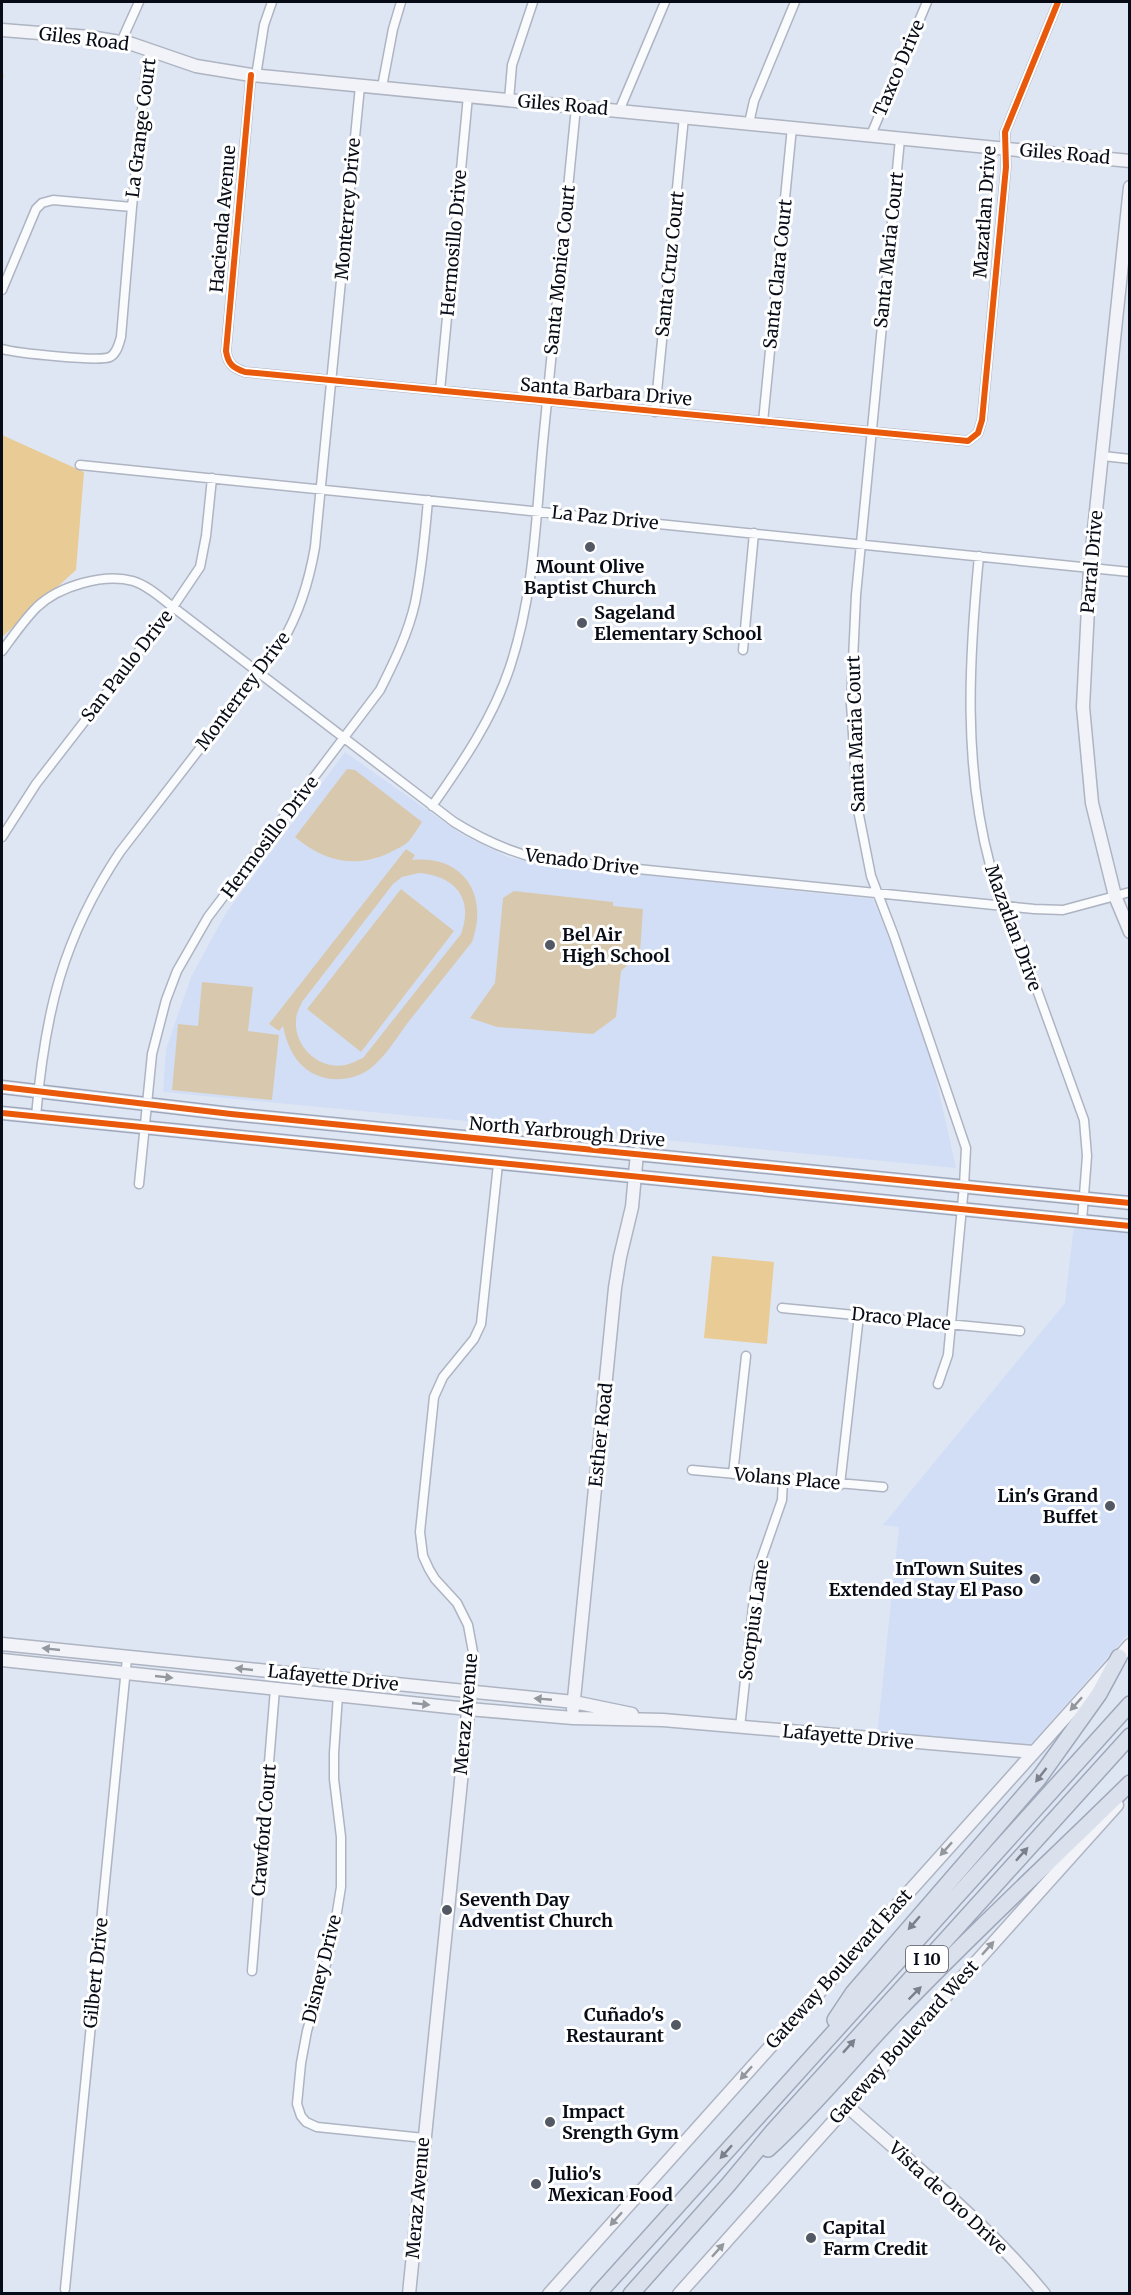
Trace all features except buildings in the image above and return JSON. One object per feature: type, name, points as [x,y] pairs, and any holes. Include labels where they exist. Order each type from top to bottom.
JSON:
[{"type":"highway","points":[[807,2062],[853,1993],[1039,1778],[1099,1694],[1124,1651]]},
{"type":"highway","name":"I 10","points":[[598,2294],[1130,1704]]},
{"type":"highway","name":"I 10","points":[[631,2294],[773,2131],[1130,1736]]},
{"type":"highway","points":[[728,2185],[794,2126],[903,2005],[1006,1902],[1130,1784]]},
{"type":"main road","name":"North Yarbrough Drive","points":[[2,1087],[146,1104],[1130,1203]]},
{"type":"main road","name":"North Yarbrough Drive","points":[[2,1113],[1130,1226]]},
{"type":"main road","points":[[836,1197],[840,1175]]},
{"type":"street","points":[[120,42],[139,2]]},
{"type":"street","name":"Hacienda Avenue","points":[[231,365],[227,359],[227,341],[254,76],[264,26],[272,2]]},
{"type":"street","points":[[382,87],[393,29],[401,2]]},
{"type":"street","points":[[509,100],[512,65],[533,2]]},
{"type":"street","points":[[619,111],[665,2]]},
{"type":"street","points":[[749,123],[754,101],[795,2]]},
{"type":"street","name":"Taxco Drive","points":[[871,135],[927,2]]},
{"type":"street","name":"Mazatlan Drive","points":[[978,434],[982,420],[1006,167],[1005,132],[1059,2]]},
{"type":"street","name":"Giles Road","points":[[2,30],[90,37],[120,42],[151,49],[196,66],[254,76],[1130,161]]},
{"type":"street","name":"La Grange Court","points":[[2,349],[105,359],[115,353],[121,337],[146,71],[151,49]]},
{"type":"street","name":"Monterrey Drive","points":[[36,1116],[50,1013],[63,965],[82,918],[120,852],[282,642],[300,607],[312,568],[360,86]]},
{"type":"street","name":"Hermosillo Drive","points":[[440,391],[468,96]]},
{"type":"street","name":"Santa Monica Court","points":[[432,806],[460,767],[496,701],[510,667],[522,625],[529,587],[537,511],[576,107]]},
{"type":"street","name":"Santa Cruz Court","points":[[655,412],[684,117]]},
{"type":"street","name":"Santa Clara Court","points":[[763,422],[792,127]]},
{"type":"street","name":"Santa Maria Court","points":[[900,139],[851,661],[853,757],[864,844],[871,876],[963,1135],[966,1161],[948,1355],[938,1383]]},
{"type":"street","name":"Parral Drive","points":[[1130,187],[1090,568],[1083,707],[1092,803],[1115,896],[1130,932]]},
{"type":"street","name":"La Grange Court","points":[[2,290],[36,209],[42,203],[53,200],[132,207]]},
{"type":"street","name":"Santa Barbara Drive","points":[[231,365],[245,372],[962,442],[978,434]]},
{"type":"street","points":[[1103,456],[1130,459]]},
{"type":"street","name":"La Paz Drive","points":[[81,465],[1130,572]]},
{"type":"street","name":"San Paulo Drive","points":[[2,837],[43,775],[193,579],[203,557],[212,478]]},
{"type":"street","name":"Hermosillo Drive","points":[[139,1184],[146,1104],[158,1026],[177,971],[208,917],[380,690],[403,640],[414,605],[420,578],[428,500]]},
{"type":"street","points":[[743,650],[754,533]]},
{"type":"street","name":"Mazatlan Drive","points":[[979,556],[971,652],[972,748],[986,850],[1001,906],[1010,915],[1084,1120],[1087,1139],[1082,1221]]},
{"type":"street","name":"Venado Drive","points":[[2,651],[38,606],[57,593],[97,580],[135,582],[172,607],[432,806],[479,837],[511,852],[539,859],[1001,906],[1063,910],[1130,892]]},
{"type":"street","name":"Esther Road","points":[[573,1718],[615,1288],[632,1207],[638,1153]]},
{"type":"street","name":"Meraz Avenue","points":[[409,2294],[473,1652],[468,1625],[457,1603],[429,1569],[422,1546],[420,1521],[434,1397],[443,1377],[474,1339],[481,1324],[498,1164]]},
{"type":"street","name":"Draco Place","points":[[782,1308],[1020,1330]]},
{"type":"street","points":[[840,1485],[859,1315]]},
{"type":"street","points":[[733,1474],[746,1356]]},
{"type":"street","name":"Volans Place","points":[[692,1470],[840,1485],[883,1487]]},
{"type":"street","name":"Scorpius Lane","points":[[740,1727],[755,1588],[760,1563],[782,1500],[783,1479]]},
{"type":"street","name":"Lafayette Drive","points":[[2,1644],[574,1702],[663,1720]]},
{"type":"street","name":"Gateway Boulevard East","points":[[549,2294],[1124,1651]]},
{"type":"street","name":"Gilbert Drive","points":[[65,2289],[127,1658]]},
{"type":"street","name":"Lafayette Drive","points":[[2,1660],[468,1709],[573,1718],[663,1720],[1033,1752]]},
{"type":"street","name":"Crawford Court","points":[[252,1971],[275,1689]]},
{"type":"street","name":"Disney Drive","points":[[338,1695],[334,1770],[341,1837],[340,1887],[332,1942],[307,2031],[301,2063],[298,2109],[306,2122],[317,2127],[424,2138]]},
{"type":"street","name":"Gateway Boulevard West","points":[[679,2294],[1130,1791]]},
{"type":"street","name":"Vista de Oro Drive","points":[[848,2106],[971,2216],[1029,2275],[1044,2294]]},
{"type":"shaded area","points":[[2,435],[84,472],[76,570],[2,637]]},
{"type":"shaded area","name":"Bel Air High School","points":[[345,752],[461,834],[510,858],[557,866],[873,899],[924,1025],[956,1168],[163,1092],[166,1049],[191,977],[226,913]]},
{"type":"shaded area","points":[[347,769],[355,770],[422,822],[407,843],[376,858],[352,861],[328,857],[295,837]]},
{"type":"shaded area","points":[[406,849],[415,855],[412,860],[430,860],[446,864],[458,871],[468,882],[474,894],[477,909],[472,942],[386,1053],[371,1068],[344,1079],[328,1079],[314,1074],[307,1070],[293,1054],[283,1026],[279,1031],[269,1024]],"holes":[[[419,873],[432,875],[452,884],[463,900],[465,910],[461,934],[363,1058],[335,1066],[318,1060],[304,1047],[296,1030],[297,1013],[302,1002],[393,884],[402,877]]]},
{"type":"shaded area","points":[[401,889],[454,931],[361,1052],[307,1009]]},
{"type":"shaded area","points":[[514,891],[613,902],[613,906],[643,909],[640,953],[621,971],[616,1017],[593,1034],[497,1027],[470,1018],[495,983],[503,898]]},
{"type":"shaded area","points":[[202,982],[253,987],[248,1031],[279,1035],[272,1100],[172,1090],[178,1024],[198,1026]]},
{"type":"shaded area","points":[[1074,1225],[1129,1230],[1129,1633],[1028,1747],[877,1736],[899,1527],[883,1525],[1065,1303]]},
{"type":"shaded area","points":[[712,1256],[774,1262],[767,1344],[704,1338]]},
{"type":"cycle path","points":[[251,75],[226,351],[228,359],[237,369],[245,372],[968,441],[978,433],[982,420],[1006,167],[1005,132],[1058,2]]},
{"type":"cycle path","points":[[2,1087],[231,1114],[1130,1203]]},
{"type":"cycle path","points":[[2,1113],[1130,1226]]},
{"type":"place","name":"Mount Olive Baptist Church","points":[[590,547]]},
{"type":"place","name":"Sageland Elementary School","points":[[582,623]]},
{"type":"place","name":"Bel Air High School","points":[[550,945]]},
{"type":"place","name":"Lin's Grand Buffet","points":[[1110,1506]]},
{"type":"place","name":"InTown Suites Extended Stay El Paso","points":[[1035,1579]]},
{"type":"place","name":"Seventh Day Adventist Church","points":[[447,1910]]},
{"type":"place","name":"Cuñado's Restaurant","points":[[676,2025]]},
{"type":"place","name":"Impact Srength Gym","points":[[550,2122]]},
{"type":"place","name":"Julio's Mexican Food","points":[[536,2184]]},
{"type":"place","name":"Capital Farm Credit","points":[[811,2238]]}]
